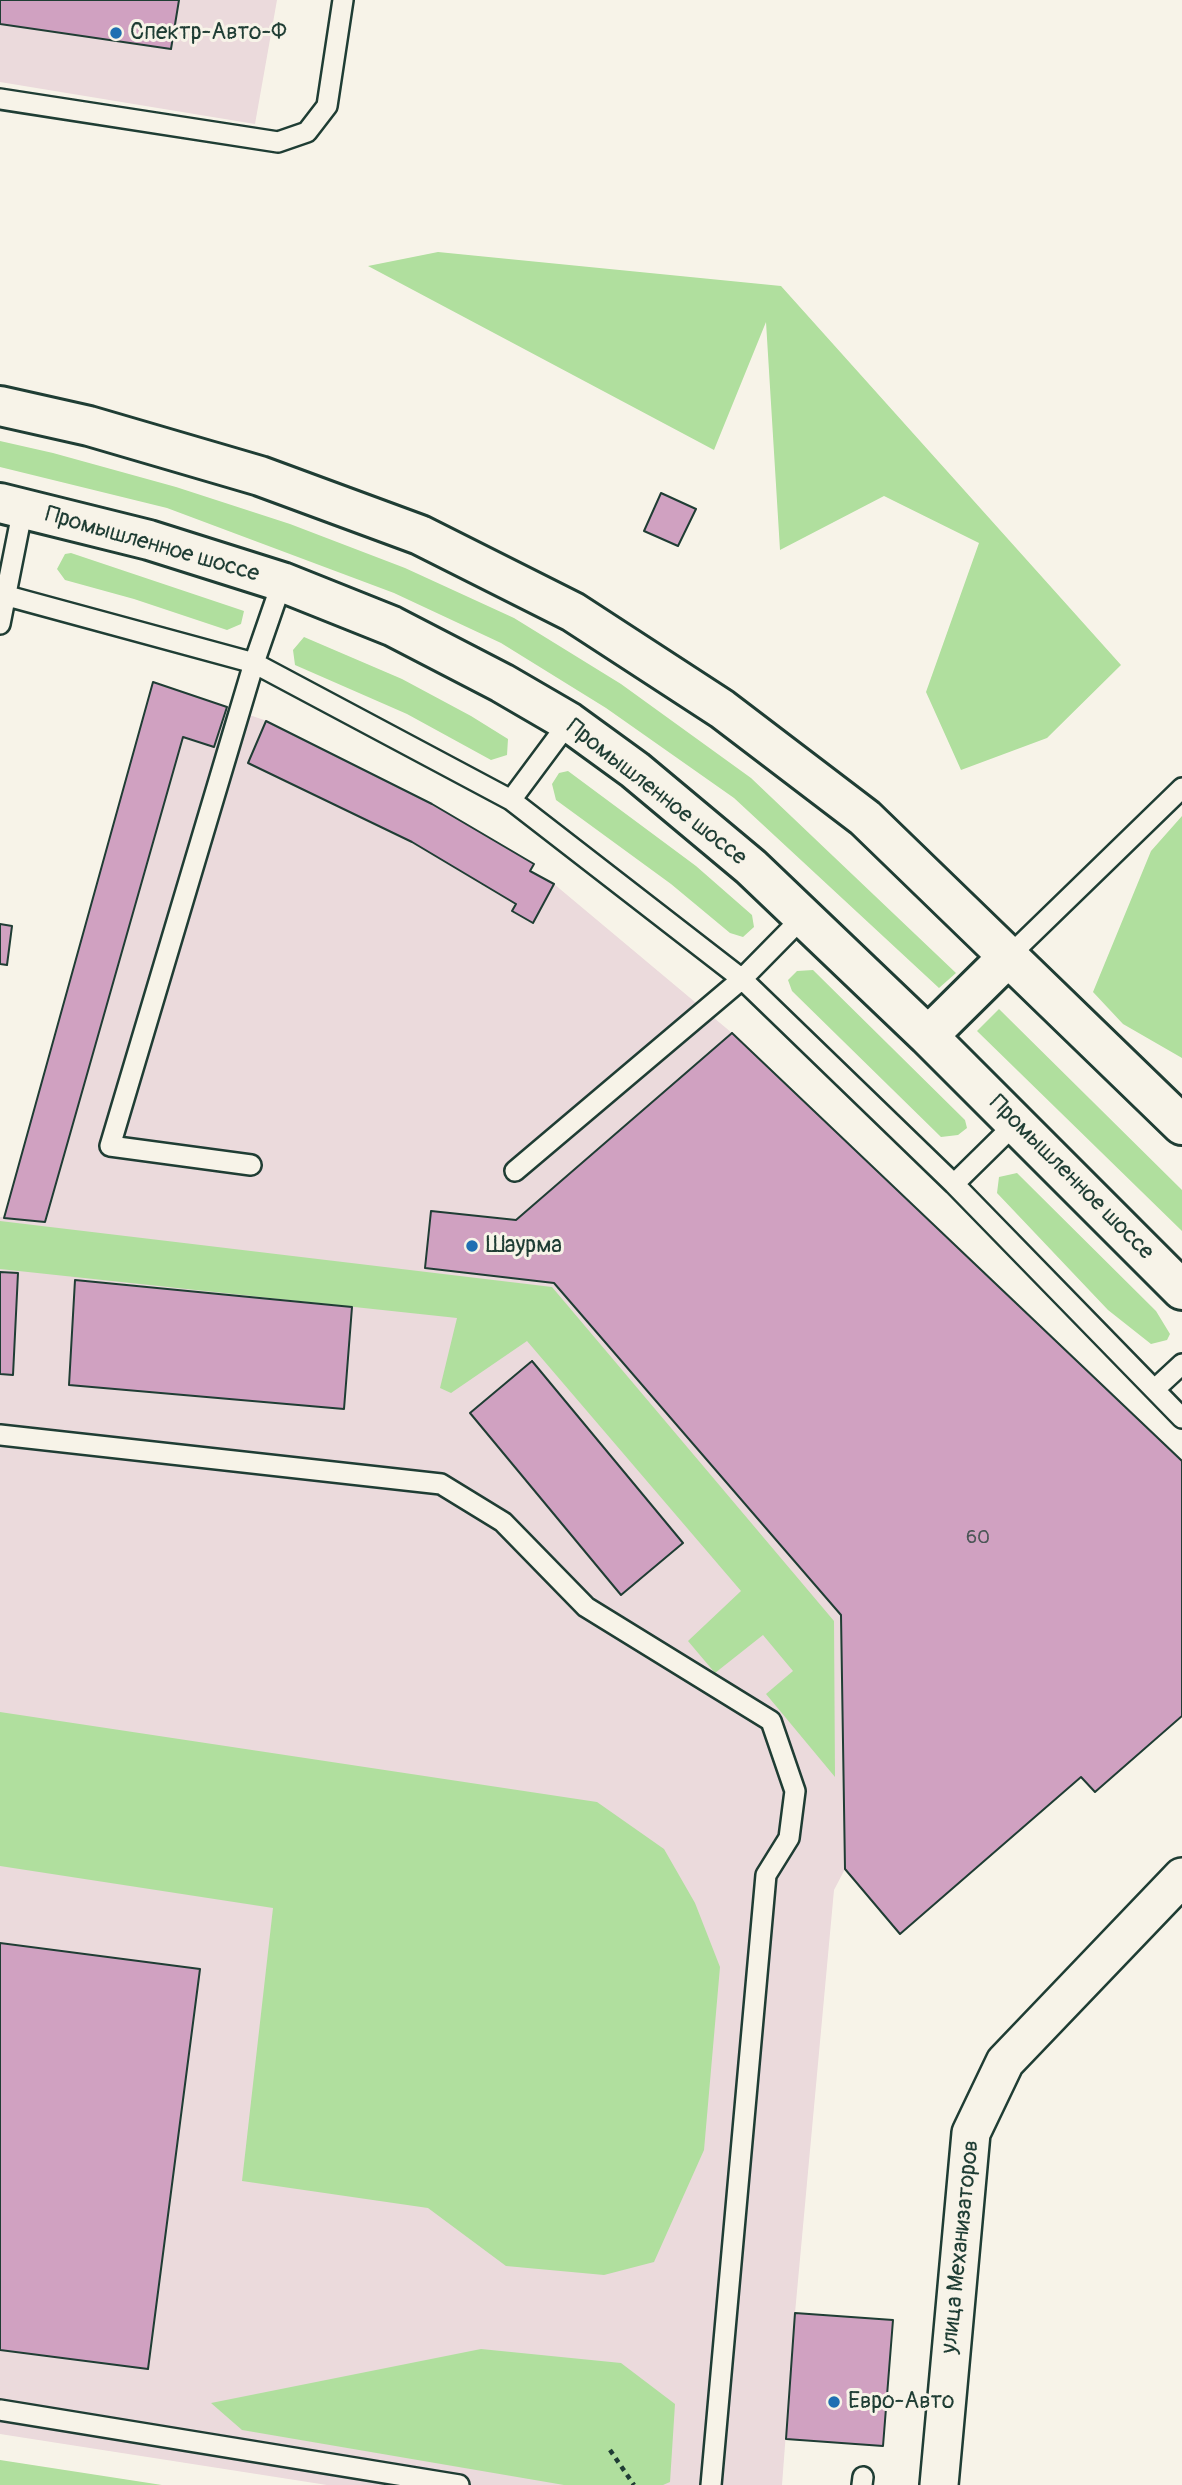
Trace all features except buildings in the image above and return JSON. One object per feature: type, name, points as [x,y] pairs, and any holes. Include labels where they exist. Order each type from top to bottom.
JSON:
[{"type":"main road","points":[[0,406],[89,426],[260,476],[420,535],[573,612],[722,709],[865,818],[1182,1125]]},
{"type":"main road","name":"Промышленное шоссе","points":[[11,505],[149,540],[282,582],[392,626],[502,683],[569,722],[635,770],[751,867],[928,1036],[1182,1290]]},
{"type":"main road","points":[[928,1036],[1009,956]]},
{"type":"street","name":"улица Механизаторов","points":[[939,2485],[971,2133],[1005,2062],[1182,1877]]},
{"type":"lane","points":[[0,99],[278,142],[307,132],[327,106],[343,0]]},
{"type":"lane","points":[[0,624],[11,505]]},
{"type":"lane","points":[[251,1165],[110,1146],[254,663],[282,582]]},
{"type":"lane","points":[[3,594],[254,663],[511,800],[741,979],[954,1184],[1182,1418]]},
{"type":"lane","points":[[511,800],[569,722]]},
{"type":"lane","points":[[1009,956],[1182,788]]},
{"type":"lane","points":[[515,1171],[741,979],[803,918]]},
{"type":"lane","points":[[954,1184],[1016,1123]]},
{"type":"lane","points":[[1155,1389],[1182,1364]]},
{"type":"lane","points":[[0,1434],[441,1484],[503,1522],[586,1607],[771,1721],[795,1791],[789,1838],[766,1875],[711,2485]]},
{"type":"lane","points":[[0,2410],[459,2485]]},
{"type":"path","points":[[610,2449],[634,2485]]},
{"type":"shaded area","points":[[0,0],[277,0],[255,124],[0,82]]},
{"type":"shaded area","points":[[153,682],[267,721],[432,804],[534,864],[531,871],[554,884],[732,1033],[1182,1461],[1182,1716],[1095,1792],[1081,1777],[900,1934],[845,1869],[834,1890],[782,2485],[327,2485],[0,2434],[0,1217],[4,1217]]},
{"type":"green space","points":[[438,252],[781,286],[1121,665],[1047,738],[961,770],[926,692],[979,543],[884,496],[780,550],[766,322],[714,450],[368,266]]},
{"type":"green space","points":[[0,441],[176,487],[290,524],[405,568],[514,618],[621,684],[751,778],[956,973],[939,988],[734,798],[606,708],[501,643],[394,593],[167,508],[0,467]]},
{"type":"green space","points":[[71,553],[244,611],[241,624],[227,630],[134,599],[65,580],[57,569],[65,554]]},
{"type":"green space","points":[[304,637],[402,679],[471,716],[508,739],[507,755],[491,760],[407,714],[295,665],[293,650]]},
{"type":"green space","points":[[568,771],[696,866],[752,915],[754,927],[743,937],[730,933],[671,884],[556,800],[552,784],[559,773]]},
{"type":"green space","points":[[1182,816],[1182,1058],[1123,1024],[1093,992],[1151,851]]},
{"type":"green space","points":[[813,970],[965,1120],[967,1128],[958,1135],[941,1137],[792,991],[788,980],[797,971]]},
{"type":"green space","points":[[999,1009],[1182,1190],[1182,1231],[977,1031]]},
{"type":"green space","points":[[1017,1173],[1156,1311],[1170,1334],[1167,1340],[1151,1344],[1108,1310],[997,1193],[999,1177]]},
{"type":"green space","points":[[0,1221],[552,1287],[834,1621],[835,1777],[766,1694],[793,1671],[763,1635],[715,1673],[688,1641],[741,1591],[527,1341],[451,1393],[440,1388],[457,1318],[0,1269]]},
{"type":"green space","points":[[0,1712],[597,1802],[664,1849],[695,1903],[720,1967],[704,2150],[654,2262],[604,2275],[506,2266],[428,2208],[242,2181],[273,1908],[0,1866]]},
{"type":"green space","points":[[481,2349],[621,2363],[675,2404],[670,2482],[663,2485],[564,2485],[242,2430],[211,2403]]},
{"type":"green space","points":[[0,2460],[162,2485],[0,2485]]},
{"type":"place","name":"Спектр-Авто-Ф","points":[[116,33]]},
{"type":"place","name":"Шаурма","points":[[472,1246]]},
{"type":"place","name":"Евро-Авто","points":[[834,2402]]}]
